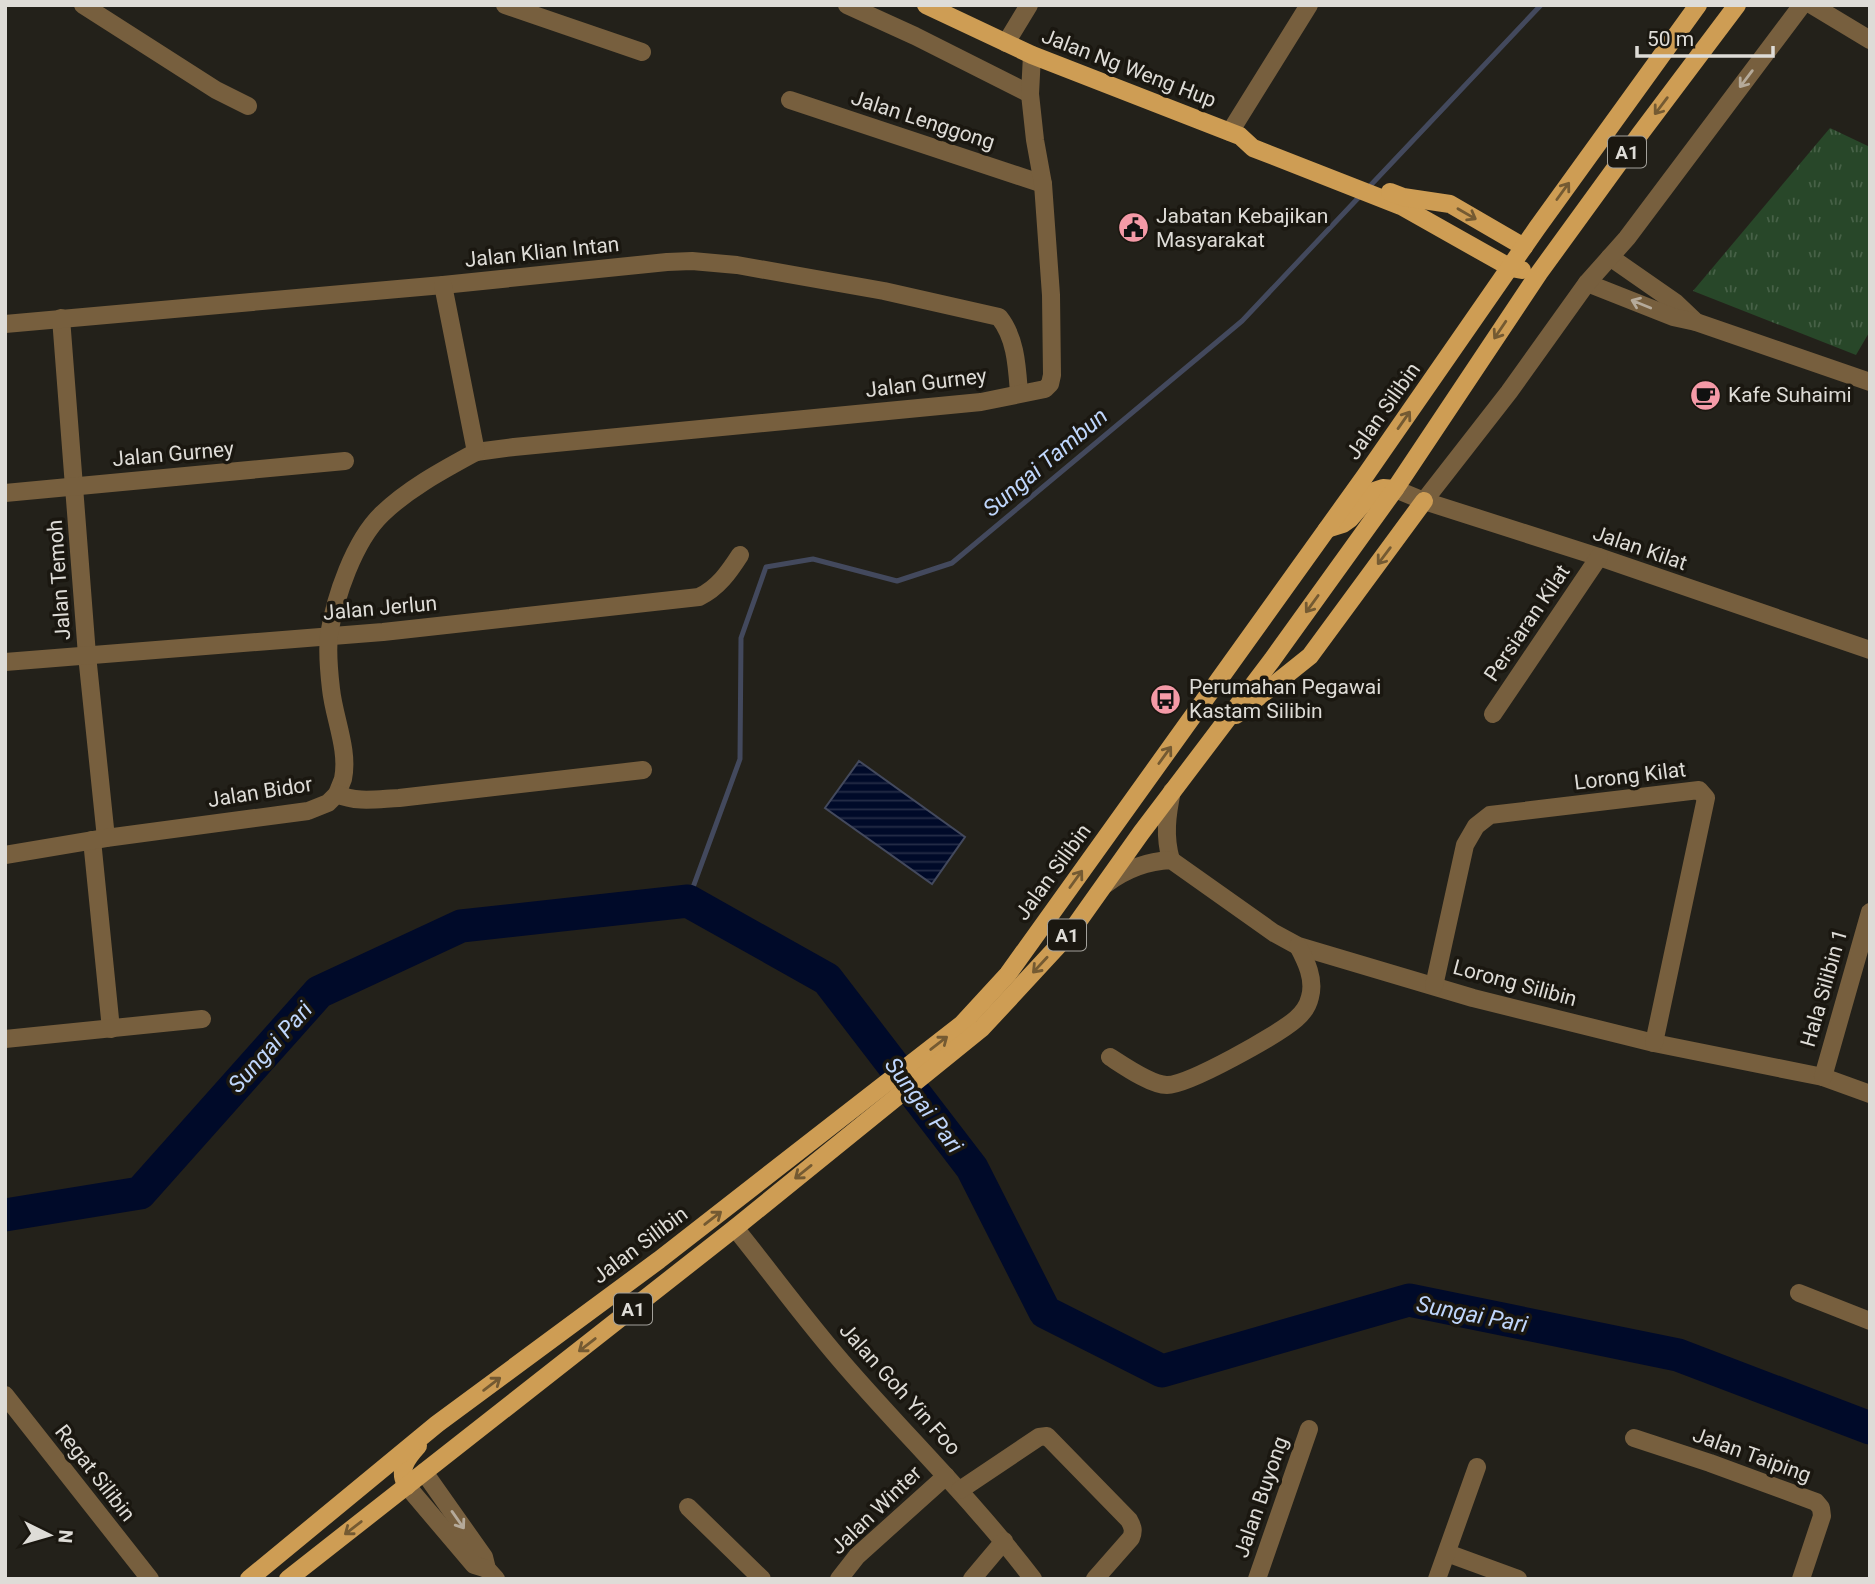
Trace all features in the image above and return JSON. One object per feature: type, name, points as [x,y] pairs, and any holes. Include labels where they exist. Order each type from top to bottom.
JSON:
[{"type":"main road","name":"Jalan Ng Weng Hup","points":[[926,5],[1032,55],[1235,134],[1256,137],[1326,172],[1402,201],[1511,268],[1539,273]]},
{"type":"main road","name":"Jalan Silibin","points":[[288,1579],[735,1228],[962,1024],[1008,975],[1698,5]]},
{"type":"main road","name":"Jalan Silibin","points":[[249,1579],[437,1424],[659,1260],[982,1028],[1069,933],[1218,729],[1272,660],[1395,489],[1539,273],[1737,5]]},
{"type":"main road","name":"Jalan Ng Weng Hup","points":[[1402,201],[1450,204],[1524,247]]},
{"type":"main road","points":[[1524,247],[1539,273]]},
{"type":"main road","points":[[1327,529],[1350,519],[1374,491],[1382,488],[1395,489]]},
{"type":"main road","points":[[1218,729],[1310,656],[1424,501]]},
{"type":"main road","points":[[1126,811],[1142,812],[1173,790]]},
{"type":"main road","points":[[407,1486],[402,1474],[405,1464],[437,1424]]},
{"type":"street","points":[[83,5],[216,90],[248,106]]},
{"type":"street","points":[[505,5],[642,51]]},
{"type":"street","points":[[847,5],[1030,94]]},
{"type":"street","points":[[1006,43],[1029,5]]},
{"type":"street","points":[[1235,134],[1309,5]]},
{"type":"street","points":[[1424,501],[1509,392],[1587,283],[1635,227],[1802,5]]},
{"type":"street","points":[[1812,5],[1870,40]]},
{"type":"street","name":"Jalan Gurney","points":[[476,452],[981,402],[1045,389],[1050,384],[1052,375],[1051,296],[1043,184],[1030,94],[1032,55]]},
{"type":"street","name":"Jalan Lenggong","points":[[790,100],[1043,184]]},
{"type":"street","points":[[1610,257],[1676,303],[1696,322]]},
{"type":"street","name":"Jalan Klian Intan","points":[[5,324],[692,261],[737,265],[884,291],[999,317],[1007,327],[1017,362],[1018,393]]},
{"type":"street","points":[[1587,283],[1673,317],[1696,322],[1870,382]]},
{"type":"street","points":[[337,794],[343,778],[343,755],[331,691],[329,636],[350,563],[364,537],[380,516],[404,495],[437,473],[476,452],[443,285]]},
{"type":"street","name":"Jalan Temoh","points":[[61,318],[87,655],[111,1029]]},
{"type":"street","name":"Jalan Gurney","points":[[5,493],[345,461]]},
{"type":"street","name":"Jalan Kilat","points":[[1395,489],[1870,650]]},
{"type":"street","name":"Jalan Jerlun","points":[[5,662],[397,630],[699,597],[725,578],[740,555]]},
{"type":"street","name":"Persiaran Kilat","points":[[1493,714],[1599,557]]},
{"type":"street","name":"Jalan Bidor","points":[[5,855],[99,839],[308,811],[328,803],[337,794],[360,800],[399,798],[643,770]]},
{"type":"street","points":[[1102,887],[1116,876],[1139,865],[1171,860],[1166,835],[1168,807],[1173,790]]},
{"type":"street","name":"Lorong Kilat","points":[[1434,985],[1465,845],[1476,826],[1490,815],[1699,790],[1706,798],[1654,1042]]},
{"type":"street","name":"Lorong Silibin","points":[[1171,860],[1274,933],[1298,946],[1473,998],[1654,1042],[1823,1077],[1870,1094]]},
{"type":"street","name":"Hala Silibin 1","points":[[1823,1077],[1870,912]]},
{"type":"street","points":[[1110,1058],[1145,1078],[1167,1085],[1198,1076],[1279,1030],[1305,1010],[1311,996],[1308,964],[1298,946]]},
{"type":"street","points":[[5,1039],[202,1019]]},
{"type":"street","name":"Jalan Goh Yin Foo","points":[[735,1228],[847,1368],[960,1490],[1033,1579]]},
{"type":"street","points":[[1798,1293],[1870,1321]]},
{"type":"street","name":"Regat Silibin","points":[[5,1395],[150,1579]]},
{"type":"street","name":"Jalan Buyong","points":[[1257,1579],[1309,1429]]},
{"type":"street","points":[[960,1490],[1039,1437],[1046,1436],[1133,1526],[1131,1538],[1095,1579]]},
{"type":"street","name":"Jalan Taiping","points":[[1634,1438],[1816,1502],[1821,1508],[1822,1516],[1801,1579]]},
{"type":"street","points":[[1437,1579],[1477,1467]]},
{"type":"street","points":[[424,1472],[484,1557],[491,1574]]},
{"type":"street","name":"Jalan Winter","points":[[839,1579],[858,1556],[946,1476]]},
{"type":"street","points":[[407,1486],[474,1565],[491,1574]]},
{"type":"street","points":[[688,1507],[762,1579]]},
{"type":"street","points":[[972,1579],[1004,1541]]},
{"type":"street","points":[[1447,1553],[1518,1579]]},
{"type":"green space","points":[[1830,128],[1870,147],[1870,331],[1856,355],[1693,291]]},
{"type":"water","points":[[859,761],[965,837],[932,884],[825,808]]},
{"type":"waterway","name":"Sungai Tambun","points":[[1368,188],[1541,5]]},
{"type":"waterway","name":"Sungai Tambun","points":[[688,901],[740,759],[741,638],[766,567],[813,559],[897,581],[952,563],[1242,321],[1361,195]]},
{"type":"waterway","name":"Sungai Pari","points":[[5,1215],[140,1193],[319,992],[461,926],[688,901],[827,979],[972,1168],[1045,1312],[1162,1371],[1409,1300],[1678,1355],[1870,1428]]},
{"type":"place","name":"Jabatan Kebajikan Masyarakat","points":[[1133,228]]},
{"type":"place","name":"Kafe Suhaimi","points":[[1705,395]]},
{"type":"place","name":"Perumahan Pegawai Kastam Silibin","points":[[1166,699]]}]
